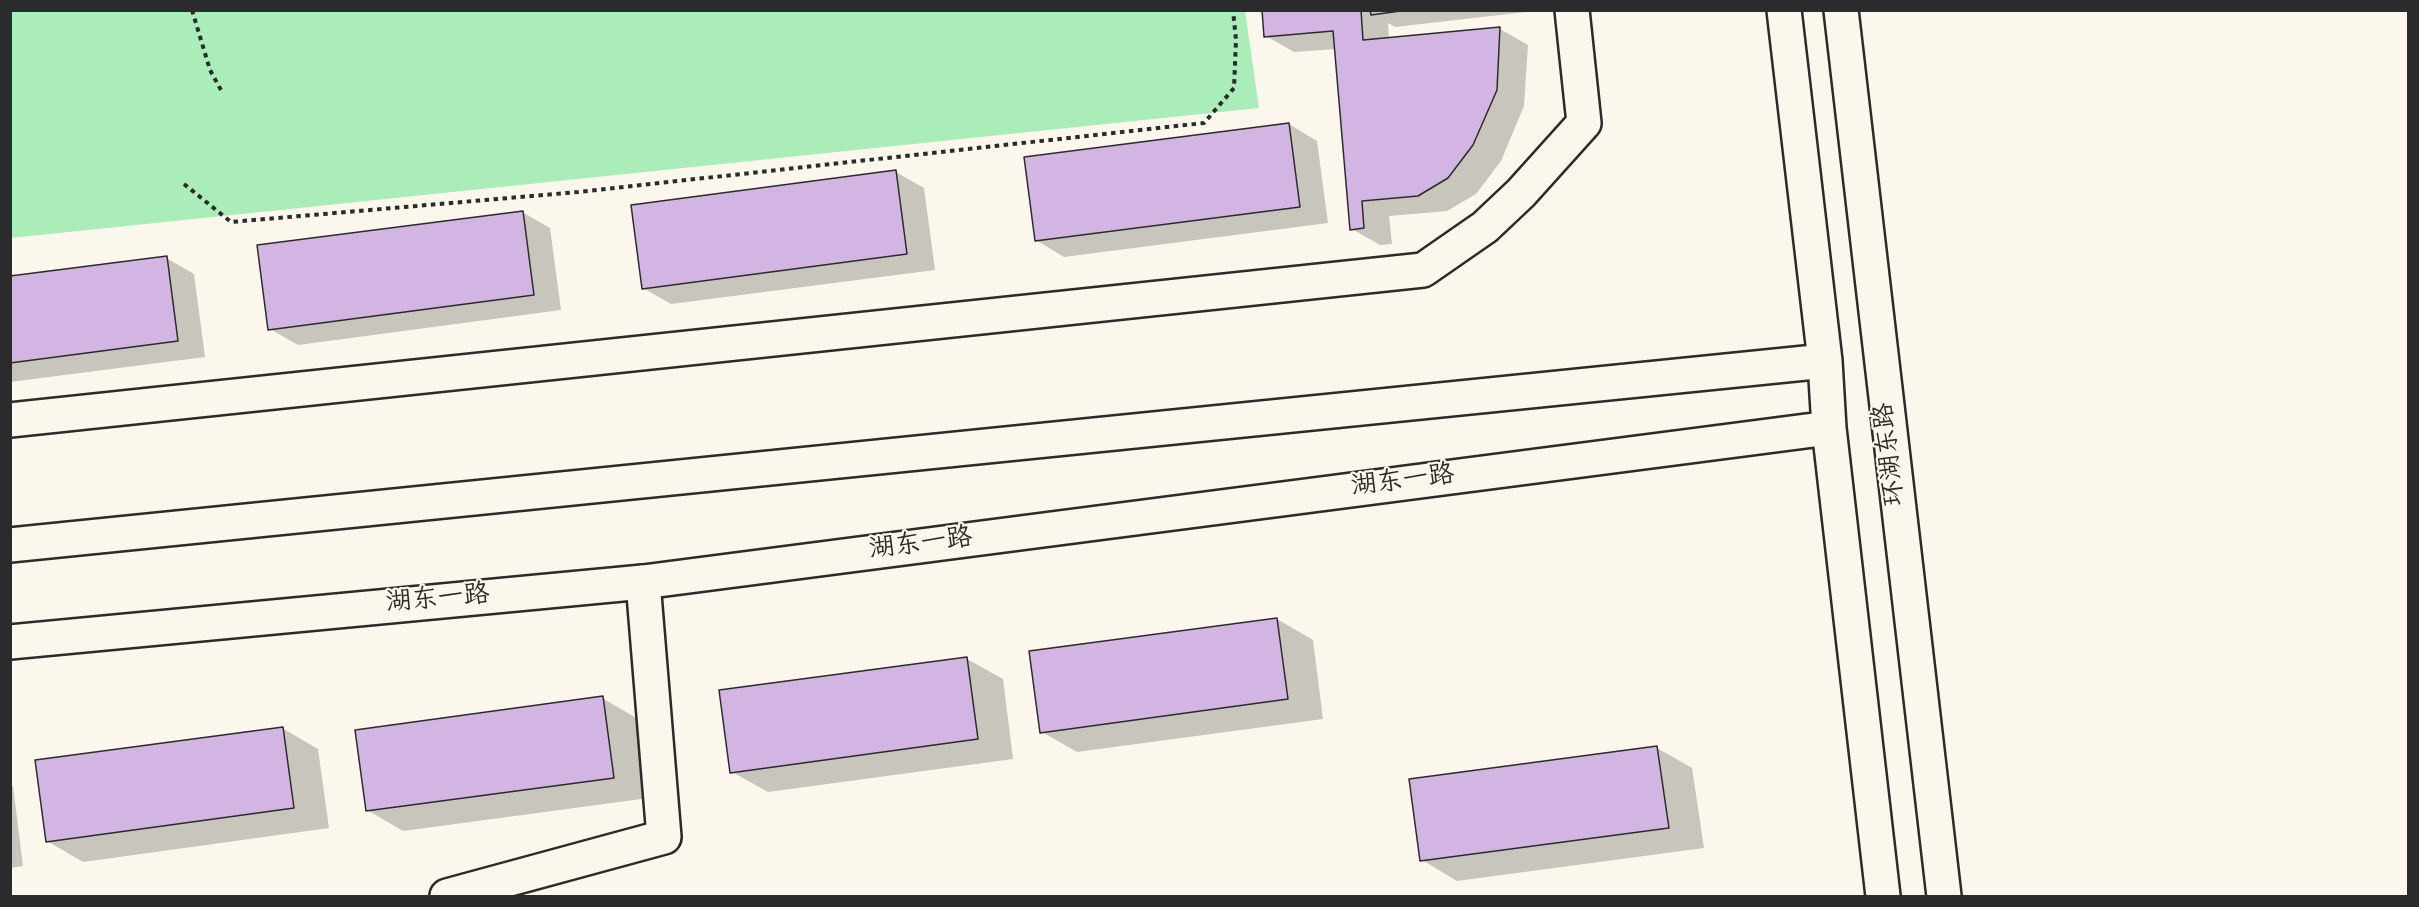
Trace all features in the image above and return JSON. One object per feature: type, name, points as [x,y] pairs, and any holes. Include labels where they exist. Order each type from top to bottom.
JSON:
[{"type":"main road","points":[[10,420],[1423,270],[1485,227],[1521,193],[1584,123],[1572,10]]},
{"type":"main road","points":[[1784,10],[1825,361],[1829,428],[1883,897]]},
{"type":"main road","name":"环湖东路","points":[[1841,10],[1944,897]]},
{"type":"main road","points":[[10,545],[1825,361]]},
{"type":"main road","name":"湖东一路","points":[[10,642],[643,582],[1829,428]]},
{"type":"main road","points":[[447,897],[664,837],[643,582]]},
{"type":"path","points":[[192,10],[210,70],[222,92]]},
{"type":"path","points":[[184,184],[231,222],[578,192],[1204,123],[1234,88],[1236,40],[1233,10]]},
{"type":"green space","points":[[10,11],[1245,11],[1259,108],[11,238]]},
{"type":"building","points":[[1262,10],[1361,10],[1363,40],[1500,27],[1497,90],[1473,145],[1448,178],[1418,196],[1362,201],[1364,228],[1350,230],[1333,31],[1264,37]]},
{"type":"building","points":[[1370,10],[1408,10],[1371,15]]},
{"type":"building","points":[[1289,123],[1300,207],[1035,241],[1024,157]]},
{"type":"building","points":[[896,170],[907,254],[642,289],[631,205]]},
{"type":"building","points":[[523,211],[534,295],[268,330],[257,245]]},
{"type":"building","points":[[167,256],[178,341],[10,363],[10,276]]},
{"type":"building","points":[[1277,618],[1288,699],[1040,733],[1029,651]]},
{"type":"building","points":[[967,657],[978,739],[730,773],[719,690]]},
{"type":"building","points":[[603,696],[614,778],[366,811],[355,730]]},
{"type":"building","points":[[283,727],[294,808],[46,842],[35,760]]},
{"type":"building","points":[[1657,746],[1669,828],[1420,861],[1409,779]]}]
